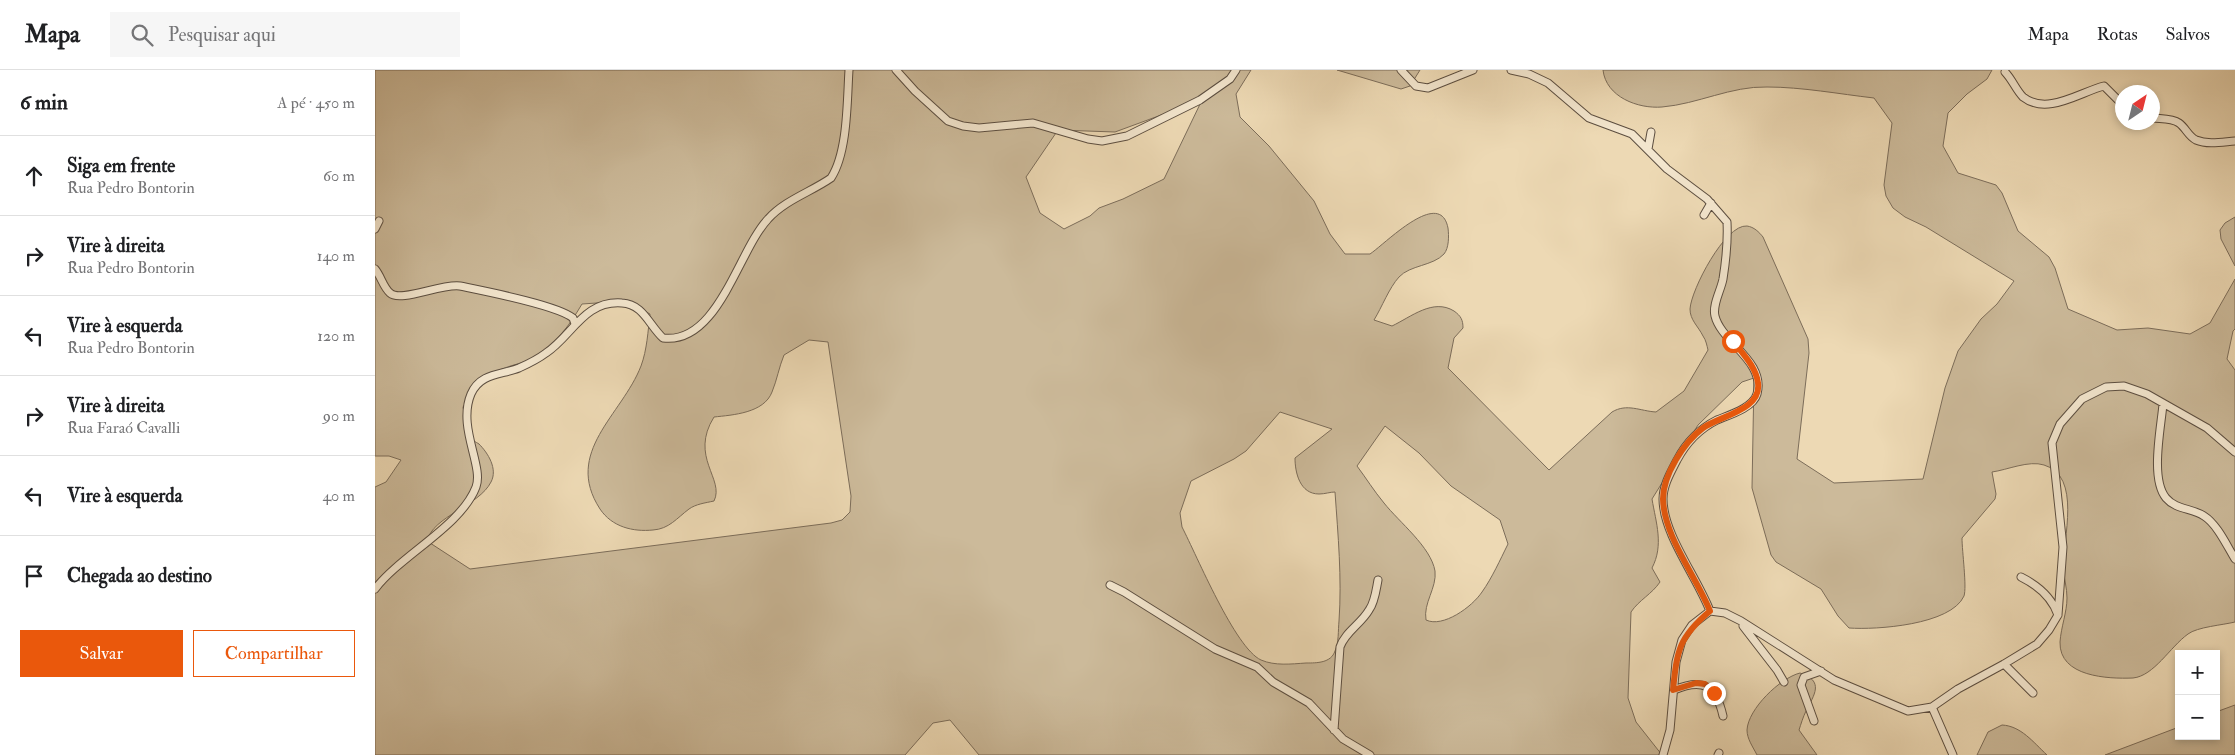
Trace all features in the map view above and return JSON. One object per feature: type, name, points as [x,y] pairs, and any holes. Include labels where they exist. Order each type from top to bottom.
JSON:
[{"type":"street","points":[[375,588],[384,577],[446,526],[461,510],[477,486],[476,467],[469,440],[468,403],[475,387],[486,377],[518,368],[546,353],[585,314],[600,306],[614,302],[623,303],[640,310],[663,338],[680,338],[695,331],[709,316],[766,221],[780,208],[831,178],[836,170],[840,161],[845,126],[849,70]]},
{"type":"street","points":[[896,70],[921,97],[948,120],[956,123],[979,128],[1033,123],[1088,139],[1102,141],[1127,136],[1200,100],[1230,79],[1236,70]]},
{"type":"street","points":[[1401,70],[1417,86],[1428,88],[1473,70]]},
{"type":"street","points":[[1511,70],[1529,74],[1548,83],[1589,118],[1632,134],[1667,169],[1711,203],[1727,222],[1728,235],[1723,282],[1714,310],[1715,316],[1723,331],[1749,361],[1759,385],[1756,396],[1749,405],[1704,427],[1691,439],[1681,453],[1666,483],[1663,497],[1665,516],[1674,539],[1703,592],[1710,611]]},
{"type":"street","points":[[2005,72],[2025,98],[2039,103],[2064,102],[2104,86],[2115,97]]},
{"type":"street","points":[[2160,119],[2172,120],[2180,124],[2196,140],[2212,143],[2235,141]]},
{"type":"street","points":[[1648,148],[1651,132]]},
{"type":"street","points":[[1703,215],[1711,203]]},
{"type":"street","points":[[375,229],[379,221]]},
{"type":"street","points":[[375,269],[393,296],[406,296],[443,286],[460,286],[519,299],[563,312],[573,318],[575,324]]},
{"type":"street","points":[[1663,755],[1670,730],[1676,662],[1682,640],[1692,625],[1710,611],[1725,613],[1735,618],[1833,680],[1908,711],[1932,707],[1958,689],[2037,644],[2049,630],[2058,615],[2063,547],[2052,443],[2060,424],[2082,399],[2106,387],[2124,386],[2147,394],[2207,428],[2235,452]]},
{"type":"street","points":[[2163,404],[2158,470],[2159,486],[2165,498],[2172,504],[2202,514],[2210,521],[2235,559]]},
{"type":"street","points":[[2021,577],[2032,582],[2043,592],[2055,606],[2058,615]]},
{"type":"street","points":[[1334,730],[1340,646],[1343,637],[1370,610],[1378,580]]},
{"type":"street","points":[[1110,585],[1215,649],[1257,667],[1273,682],[1309,703],[1351,745],[1370,755]]},
{"type":"street","points":[[1735,618],[1751,634],[1784,682]]},
{"type":"street","points":[[2004,664],[2033,693]]},
{"type":"street","points":[[1814,722],[1801,685],[1804,677],[1821,671]]},
{"type":"street","points":[[1673,690],[1696,683],[1705,684],[1714,693],[1723,716]]},
{"type":"street","points":[[1932,707],[1953,755]]},
{"type":"shaded area","points":[[375,70],[1251,70],[1236,94],[1240,117],[1269,146],[1314,201],[1330,234],[1345,254],[1370,254],[1412,222],[1435,213],[1443,217],[1449,235],[1448,245],[1444,254],[1434,261],[1409,270],[1399,277],[1374,320],[1392,326],[1422,310],[1430,308],[1446,308],[1454,311],[1461,318],[1463,328],[1454,338],[1448,368],[1549,470],[1612,412],[1628,408],[1656,412],[1684,391],[1708,350],[1705,339],[1691,316],[1692,300],[1696,288],[1711,260],[1729,235],[1738,228],[1750,227],[1763,237],[1808,339],[1809,353],[1797,459],[1834,483],[1923,479],[1945,388],[1958,351],[1981,319],[1997,304],[2014,281],[1926,227],[1905,217],[1893,208],[1886,196],[1884,185],[1892,123],[1874,98],[1794,88],[1754,87],[1675,105],[1662,107],[1643,106],[1617,94],[1605,79],[1603,70],[1992,70],[1987,79],[1967,94],[1948,113],[1943,146],[1958,173],[1996,185],[2002,193],[2018,231],[2049,257],[2055,268],[2068,309],[2117,330],[2148,328],[2190,334],[2210,323],[2235,279],[2235,329],[2227,359],[2235,370],[2235,622],[2204,628],[2188,634],[2155,667],[2141,676],[2133,678],[2111,678],[2087,674],[2067,663],[2062,654],[2060,642],[2067,598],[2063,568],[2068,510],[2067,495],[2063,482],[2056,471],[2044,465],[2032,464],[1992,472],[1996,494],[1995,499],[1962,538],[1965,591],[1964,596],[1956,606],[1944,614],[1912,624],[1877,628],[1849,628],[1838,616],[1821,589],[1776,562],[1771,555],[1752,488],[1754,378],[1742,382],[1698,425],[1652,499],[1657,525],[1658,551],[1652,568],[1660,582],[1631,612],[1628,698],[1636,722],[1662,755],[979,755],[950,720],[933,723],[905,755],[375,755],[375,487],[386,482],[401,460],[389,456],[375,456]],"holes":[[[1202,100],[1164,179],[1123,199],[1099,208],[1090,216],[1064,229],[1040,213],[1026,177],[1058,130],[1115,132]],[[626,301],[650,314],[646,347],[641,366],[632,384],[599,434],[588,470],[590,488],[600,509],[611,520],[631,529],[659,529],[664,528],[692,507],[714,501],[716,493],[715,484],[706,455],[705,444],[707,431],[714,417],[747,412],[762,404],[772,392],[784,355],[809,340],[828,342],[851,496],[850,512],[842,520],[831,523],[470,569],[427,541],[431,532],[438,525],[477,498],[485,490],[493,477],[493,467],[489,457],[468,434],[463,407],[479,387],[493,374],[530,359],[549,346],[567,327],[582,304]],[[1280,412],[1332,429],[1295,458],[1296,470],[1303,487],[1319,494],[1335,492],[1340,589],[1338,636],[1333,655],[1323,662],[1277,664],[1261,660],[1251,652],[1240,638],[1217,600],[1182,527],[1180,513],[1191,481],[1246,451]],[[1385,426],[1419,453],[1451,486],[1500,520],[1508,544],[1486,587],[1471,604],[1457,615],[1441,621],[1433,622],[1426,620],[1426,608],[1435,577],[1432,562],[1414,535],[1384,503],[1357,466]]]},
{"type":"shaded area","points":[[1337,70],[1420,70],[1410,86],[1401,89]]},
{"type":"shaded area","points":[[2235,217],[2235,266],[2221,239],[2220,230],[2225,223]]},
{"type":"shaded area","points":[[1800,673],[1813,680],[1815,689],[1799,730],[1817,755],[1757,755],[1747,733],[1753,713],[1766,696],[1783,681]]},
{"type":"shaded area","points":[[2235,705],[2235,755],[2105,755],[2175,729],[2175,740],[2220,740],[2220,711]]},
{"type":"shaded area","points":[[2002,725],[2015,728],[2021,732],[2047,755],[1977,755],[1988,732]]},
{"type":"route","points":[[1714,693],[1705,684],[1696,683],[1673,690],[1676,662],[1682,640],[1692,625],[1710,611],[1695,576],[1674,539],[1665,516],[1663,497],[1671,472],[1691,439],[1704,427],[1749,405],[1756,396],[1759,385],[1756,375],[1749,361],[1733,341]]}]
